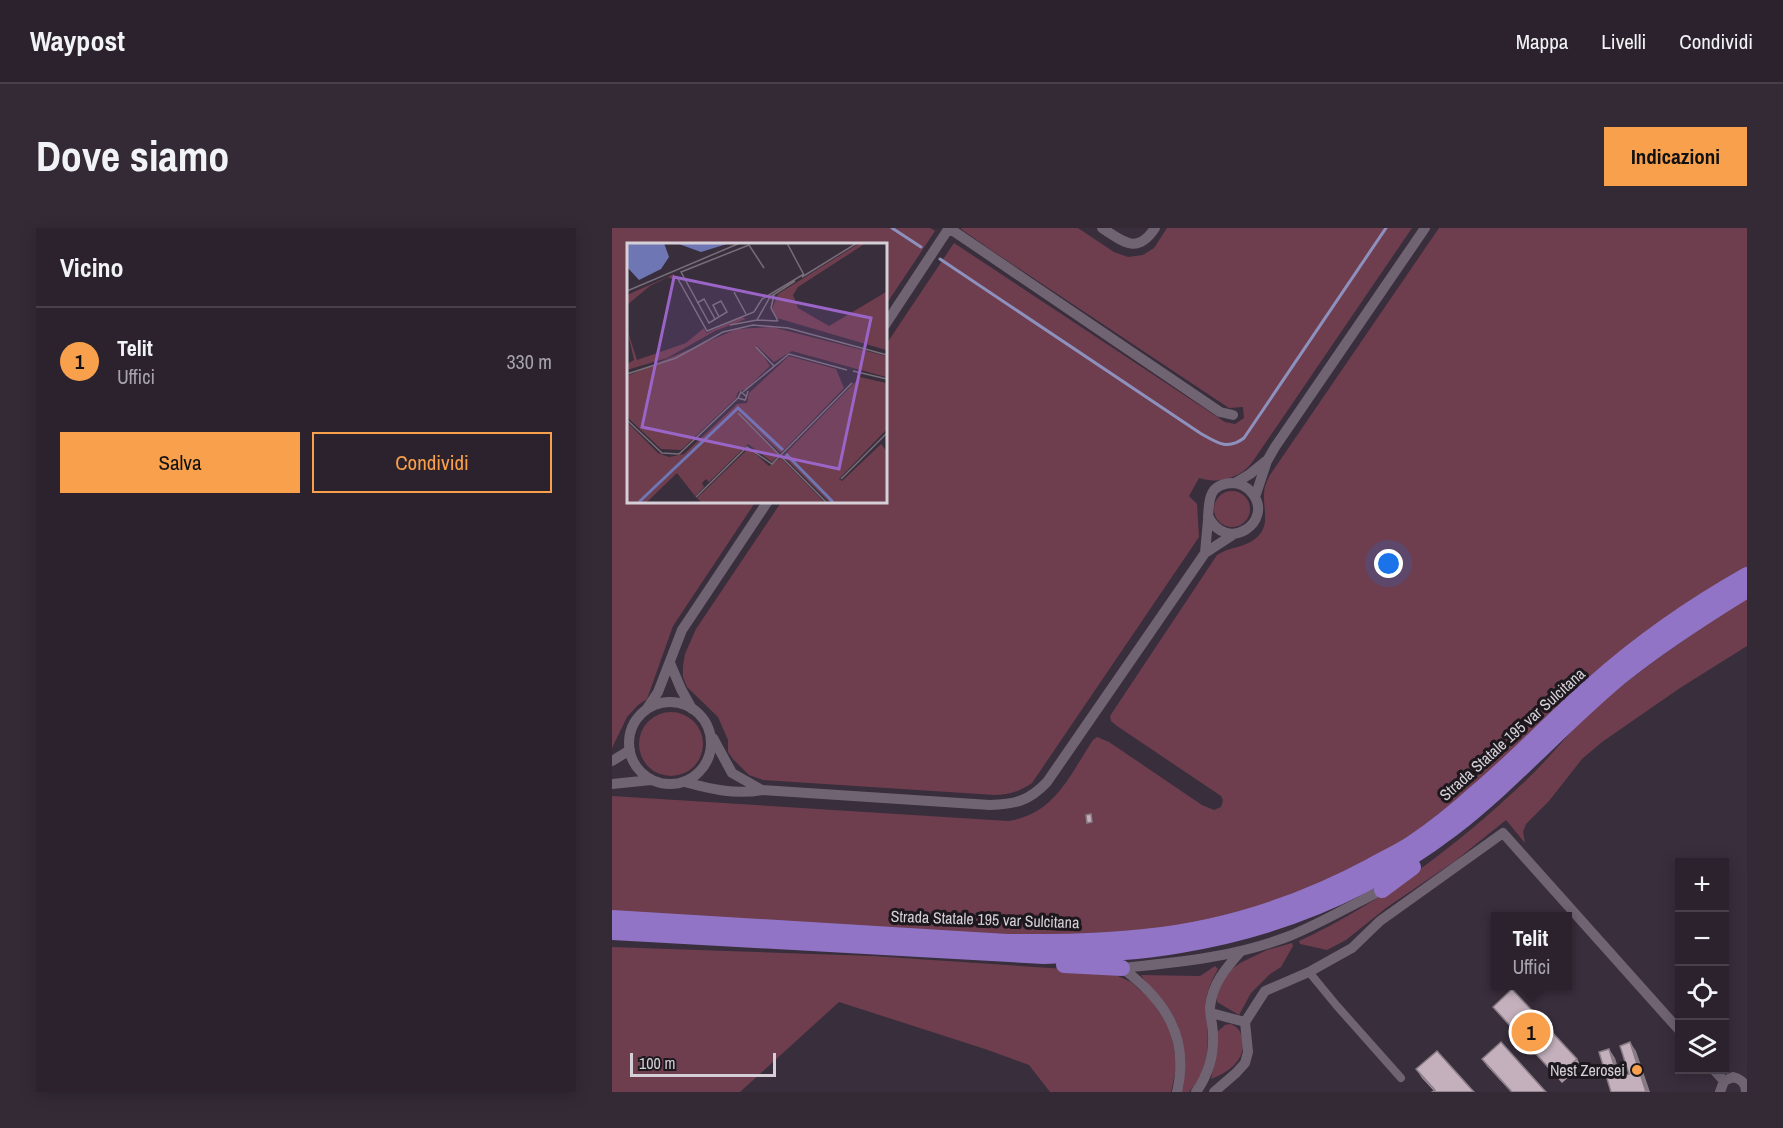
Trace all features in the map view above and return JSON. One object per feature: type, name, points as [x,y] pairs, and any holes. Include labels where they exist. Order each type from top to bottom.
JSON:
[{"type":"highway","name":"Strada Statale 195 var Sulcitana","points":[[612,918],[1008,942],[1062,942],[1144,937],[1202,928],[1256,915],[1335,886],[1411,844],[1478,791],[1592,685],[1640,646],[1703,601],[1747,575]]},
{"type":"highway","name":"Strada Statale 195 var Sulcitana","points":[[612,932],[1044,956],[1099,954],[1180,945],[1232,935],[1301,914],[1349,892],[1418,854],[1484,803],[1620,677],[1697,621],[1747,590]]},
{"type":"highway","points":[[1382,890],[1463,830],[1479,816],[1484,803]]},
{"type":"highway","points":[[1044,956],[1056,964],[1122,968]]},
{"type":"street","points":[[886,323],[949,228],[1220,412],[1233,415]]},
{"type":"street","points":[[1102,228],[1123,242],[1134,244],[1146,240],[1155,228]]},
{"type":"street","points":[[612,784],[651,780],[663,784],[685,782],[708,789],[745,793],[762,790],[990,805],[1010,804],[1025,800],[1037,792],[1047,782],[1205,553],[1234,534],[1249,528],[1254,521],[1257,513],[1255,497],[1267,461],[1425,228]]},
{"type":"street","points":[[1205,553],[1208,500],[1213,492],[1219,487],[1235,483],[1267,461]]},
{"type":"street","points":[[1235,483],[1250,490],[1255,497]]},
{"type":"street","points":[[651,780],[637,767],[630,750],[632,729],[658,692],[682,630],[767,502]]},
{"type":"street","points":[[1208,516],[1218,530],[1234,534]]},
{"type":"street","points":[[670,663],[681,689],[693,709],[704,720],[732,773],[762,790]]},
{"type":"street","points":[[644,712],[664,703],[679,703],[693,709]]},
{"type":"street","points":[[685,782],[699,773],[708,759],[711,750],[710,734]]},
{"type":"street","points":[[612,761],[630,750]]},
{"type":"street","points":[[1214,1092],[1245,1063],[1248,1052],[1245,1022],[1265,991],[1310,972],[1352,948],[1380,921],[1503,833],[1675,1025]]},
{"type":"street","points":[[1122,968],[1206,960],[1241,951],[1292,935],[1382,890]]},
{"type":"street","points":[[1196,1092],[1207,1074],[1212,1058],[1213,1035],[1210,1013],[1215,987],[1222,972],[1241,951]]},
{"type":"street","points":[[1122,968],[1150,991],[1168,1016],[1175,1032],[1180,1055],[1181,1074],[1177,1092]]},
{"type":"street","points":[[1310,972],[1401,1078]]},
{"type":"street","points":[[1210,1013],[1245,1022]]},
{"type":"street","points":[[1718,1074],[1724,1081]]},
{"type":"street","points":[[1720,1092],[1724,1081],[1733,1077],[1744,1083],[1746,1092]]},
{"type":"shaded area","points":[[612,228],[930,228],[935,231],[886,304],[886,243],[627,243],[627,502],[755,502],[673,626],[647,699],[627,717],[612,748]]},
{"type":"shaded area","points":[[1078,228],[1114,252],[1128,257],[1143,255],[1154,248],[1167,228],[1412,228],[1251,464],[1234,477],[1227,479],[1199,478],[1189,496],[1197,504],[1199,537],[1032,783],[1014,792],[995,795],[763,780],[749,775],[728,752],[728,740],[718,717],[687,687],[683,677],[685,654],[696,629],[781,502],[886,502],[886,345],[954,243],[1225,422],[1235,424],[1244,418],[1243,407],[1229,408],[961,229]]},
{"type":"shaded area","points":[[1439,228],[1747,228],[1747,569],[1406,840],[1359,866],[1285,900],[1175,928],[1054,938],[612,914],[612,796],[1008,821],[1024,817],[1049,802],[1068,780],[1097,737],[1109,742],[1202,805],[1214,810],[1221,807],[1223,800],[1221,796],[1117,726],[1111,721],[1110,716],[1217,555],[1252,541],[1262,531],[1265,519],[1264,491],[1270,475]]},
{"type":"shaded area","points":[[1232,491],[1245,496],[1250,509],[1245,522],[1232,527],[1219,522],[1214,509],[1219,496]]},
{"type":"shaded area","points":[[1747,598],[1747,646],[1680,688],[1602,742],[1582,759],[1549,801],[1526,824],[1523,832],[1525,843],[1506,820],[1455,861],[1386,908],[1346,940],[1327,950],[1300,944],[1299,941],[1359,909],[1443,852],[1531,776],[1596,707],[1651,663]]},
{"type":"shaded area","points":[[665,712],[677,712],[694,721],[701,732],[703,744],[701,756],[694,767],[677,776],[665,776],[653,771],[644,762],[639,750],[639,738],[644,726],[653,717]]},
{"type":"shaded area","points":[[1292,943],[1293,946],[1281,967],[1270,974],[1251,993],[1239,1015],[1217,1002],[1216,996],[1228,972],[1240,963],[1267,950]]},
{"type":"shaded area","points":[[612,947],[872,956],[1109,972],[1131,982],[1151,1000],[1170,1028],[1177,1064],[1171,1092],[1050,1092],[1029,1065],[839,1002],[740,1092],[612,1092]]},
{"type":"shaded area","points":[[1215,966],[1218,969],[1210,984],[1206,999],[1208,1042],[1204,1068],[1189,1092],[1180,1092],[1182,1047],[1178,1026],[1166,1005],[1141,975],[1200,976]]},
{"type":"shaded area","points":[[1230,1024],[1239,1030],[1243,1045],[1242,1052],[1230,1069],[1211,1079],[1218,1047],[1217,1032]]},
{"type":"building","points":[[1091,814],[1092,822],[1087,823],[1086,815]]},
{"type":"building","points":[[1513,990],[1577,1059],[1557,1077],[1493,1007]]},
{"type":"building","points":[[1501,1042],[1546,1092],[1512,1092],[1482,1059]]},
{"type":"building","points":[[1630,1042],[1646,1092],[1611,1092],[1599,1052],[1609,1049],[1618,1078],[1629,1074],[1620,1046]]},
{"type":"building","points":[[1437,1051],[1474,1092],[1432,1092],[1435,1090],[1416,1069]]},
{"type":"waterway","points":[[892,228],[921,247]]},
{"type":"waterway","points":[[940,259],[1200,433],[1227,445],[1244,438],[1386,228]]},
{"type":"place","name":"Telit","points":[[1531,1032]]},
{"type":"place","name":"Nest Zerosei","points":[[1637,1070]]}]
